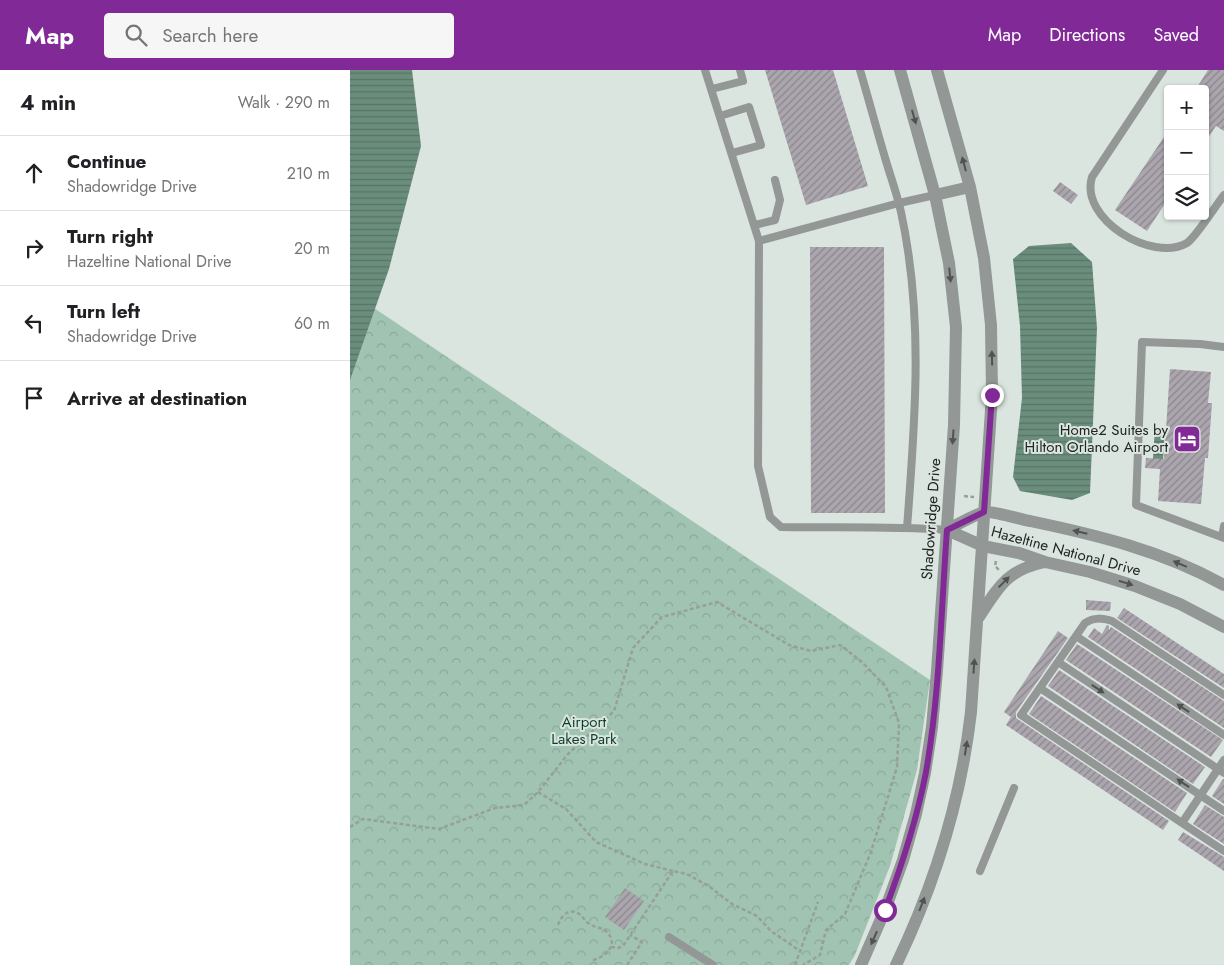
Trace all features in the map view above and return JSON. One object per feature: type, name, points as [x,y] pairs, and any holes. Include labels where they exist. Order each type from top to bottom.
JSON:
[{"type":"street","name":"Shadowridge Drive","points":[[861,965],[885,910],[903,860],[924,780],[934,704],[954,425],[956,327],[949,263],[936,195],[900,70]]},
{"type":"street","points":[[896,965],[926,893],[954,805],[969,730],[992,395],[992,325],[984,258],[970,187],[937,70]]},
{"type":"street","points":[[936,195],[970,187]]},
{"type":"street","name":"Hazeltine National Drive","points":[[947,530],[984,512],[1108,538],[1165,558],[1224,584]]},
{"type":"street","name":"Hazeltine National Drive","points":[[947,530],[983,546],[1019,553],[1045,562],[1090,572],[1135,586],[1180,604],[1224,627]]},
{"type":"street","points":[[977,619],[994,593],[1006,580],[1020,569],[1045,562]]},
{"type":"lane","points":[[705,70],[759,241],[758,466],[770,517],[781,527],[947,530]]},
{"type":"lane","points":[[712,89],[743,81],[740,70]]},
{"type":"lane","points":[[860,70],[899,203],[905,232],[916,319],[917,393],[907,528]]},
{"type":"lane","points":[[1163,70],[1092,176],[1090,188],[1096,210],[1108,222],[1135,240],[1153,247],[1170,248],[1188,243],[1224,195]]},
{"type":"lane","points":[[720,116],[749,107],[761,145],[732,153]]},
{"type":"lane","points":[[755,225],[774,220],[780,200],[775,180]]},
{"type":"lane","points":[[759,241],[899,203],[936,195]]},
{"type":"lane","points":[[1224,347],[1200,344],[1142,342],[1136,505],[1223,537],[1224,526]]},
{"type":"lane","points":[[1224,695],[1112,621],[1104,618],[1090,619],[1084,622],[1021,715],[1224,851]]},
{"type":"lane","points":[[1076,636],[1224,735]]},
{"type":"lane","points":[[1058,662],[1221,771]]},
{"type":"lane","points":[[1040,688],[1224,810]]},
{"type":"lane","points":[[1182,823],[1200,795],[1221,771],[1224,760]]},
{"type":"lane","points":[[980,871],[1014,788]]},
{"type":"lane","points":[[669,937],[713,965]]},
{"type":"path","points":[[964,496],[976,497]]},
{"type":"path","points":[[996,561],[995,566],[999,570]]},
{"type":"path","points":[[350,828],[363,819],[439,829],[494,808],[524,805],[538,792],[568,754],[614,711],[633,648],[662,617],[717,602],[788,645],[811,651],[840,645],[862,662],[886,687],[899,723],[897,766],[871,852],[845,914],[826,930],[820,955],[803,965]]},
{"type":"path","points":[[538,792],[566,809],[596,842],[645,864],[687,874],[710,887],[732,904],[757,916],[771,931],[800,951]]},
{"type":"path","points":[[611,947],[618,948],[623,946],[673,871]]},
{"type":"path","points":[[794,965],[818,902]]},
{"type":"path","points":[[558,925],[560,917],[566,913],[573,912],[579,914],[589,924],[603,928],[609,933],[612,940],[611,947],[601,958],[593,960]]},
{"type":"path","points":[[627,965],[642,942],[630,935]]},
{"type":"green space","name":"Airport Lakes Park","points":[[350,292],[930,680],[917,770],[890,866],[855,955],[849,965],[350,965]]},
{"type":"shaded area","points":[[350,70],[412,70],[421,146],[389,269],[350,380]]},
{"type":"shaded area","points":[[1071,243],[1092,262],[1097,328],[1090,493],[1072,500],[1020,491],[1013,477],[1022,398],[1020,326],[1013,259],[1029,246]]},
{"type":"shaded area","points":[[1155,427],[1165,428],[1163,460],[1153,459]]},
{"type":"building","points":[[765,70],[833,70],[868,186],[806,205]]},
{"type":"building","points":[[1208,70],[1224,70],[1224,131],[1216,126],[1209,136],[1209,85],[1199,85]]},
{"type":"building","points":[[1164,137],[1164,205],[1147,231],[1115,210]]},
{"type":"building","points":[[1060,182],[1078,195],[1071,204],[1053,191]]},
{"type":"building","points":[[810,247],[884,247],[885,513],[811,513]]},
{"type":"building","name":"Home2 Suites by Hilton Orlando Airport","points":[[1170,369],[1211,372],[1208,403],[1212,403],[1208,458],[1205,458],[1201,504],[1158,501],[1160,469],[1145,468],[1146,458],[1164,459]]},
{"type":"building","points":[[1086,600],[1111,602],[1110,611],[1086,610]]},
{"type":"building","points":[[1124,608],[1224,674],[1224,688],[1117,618]]},
{"type":"building","points":[[1107,625],[1109,630],[1111,627],[1224,701],[1224,728],[1088,637],[1094,628],[1102,634]]},
{"type":"building","points":[[1058,631],[1068,638],[1016,712],[1016,718],[1169,821],[1163,830],[1006,725],[1011,717],[1004,712]]},
{"type":"building","points":[[1077,644],[1223,740],[1211,757],[1066,660]]},
{"type":"building","points":[[1059,670],[1205,767],[1193,784],[1048,686]]},
{"type":"building","points":[[1041,696],[1187,793],[1175,812],[1029,714]]},
{"type":"building","points":[[1224,779],[1224,804],[1212,796]]},
{"type":"building","points":[[1205,805],[1224,817],[1224,844],[1193,824]]},
{"type":"building","points":[[1183,832],[1224,857],[1224,871],[1178,840]]},
{"type":"building","points":[[625,888],[644,901],[624,930],[605,917]]},
{"type":"place","name":"Home2 Suites by Hilton Orlando Airport","points":[[1187,439]]},
{"type":"route","points":[[885,910],[910,836],[929,752],[947,530],[984,512],[992,395]]}]
